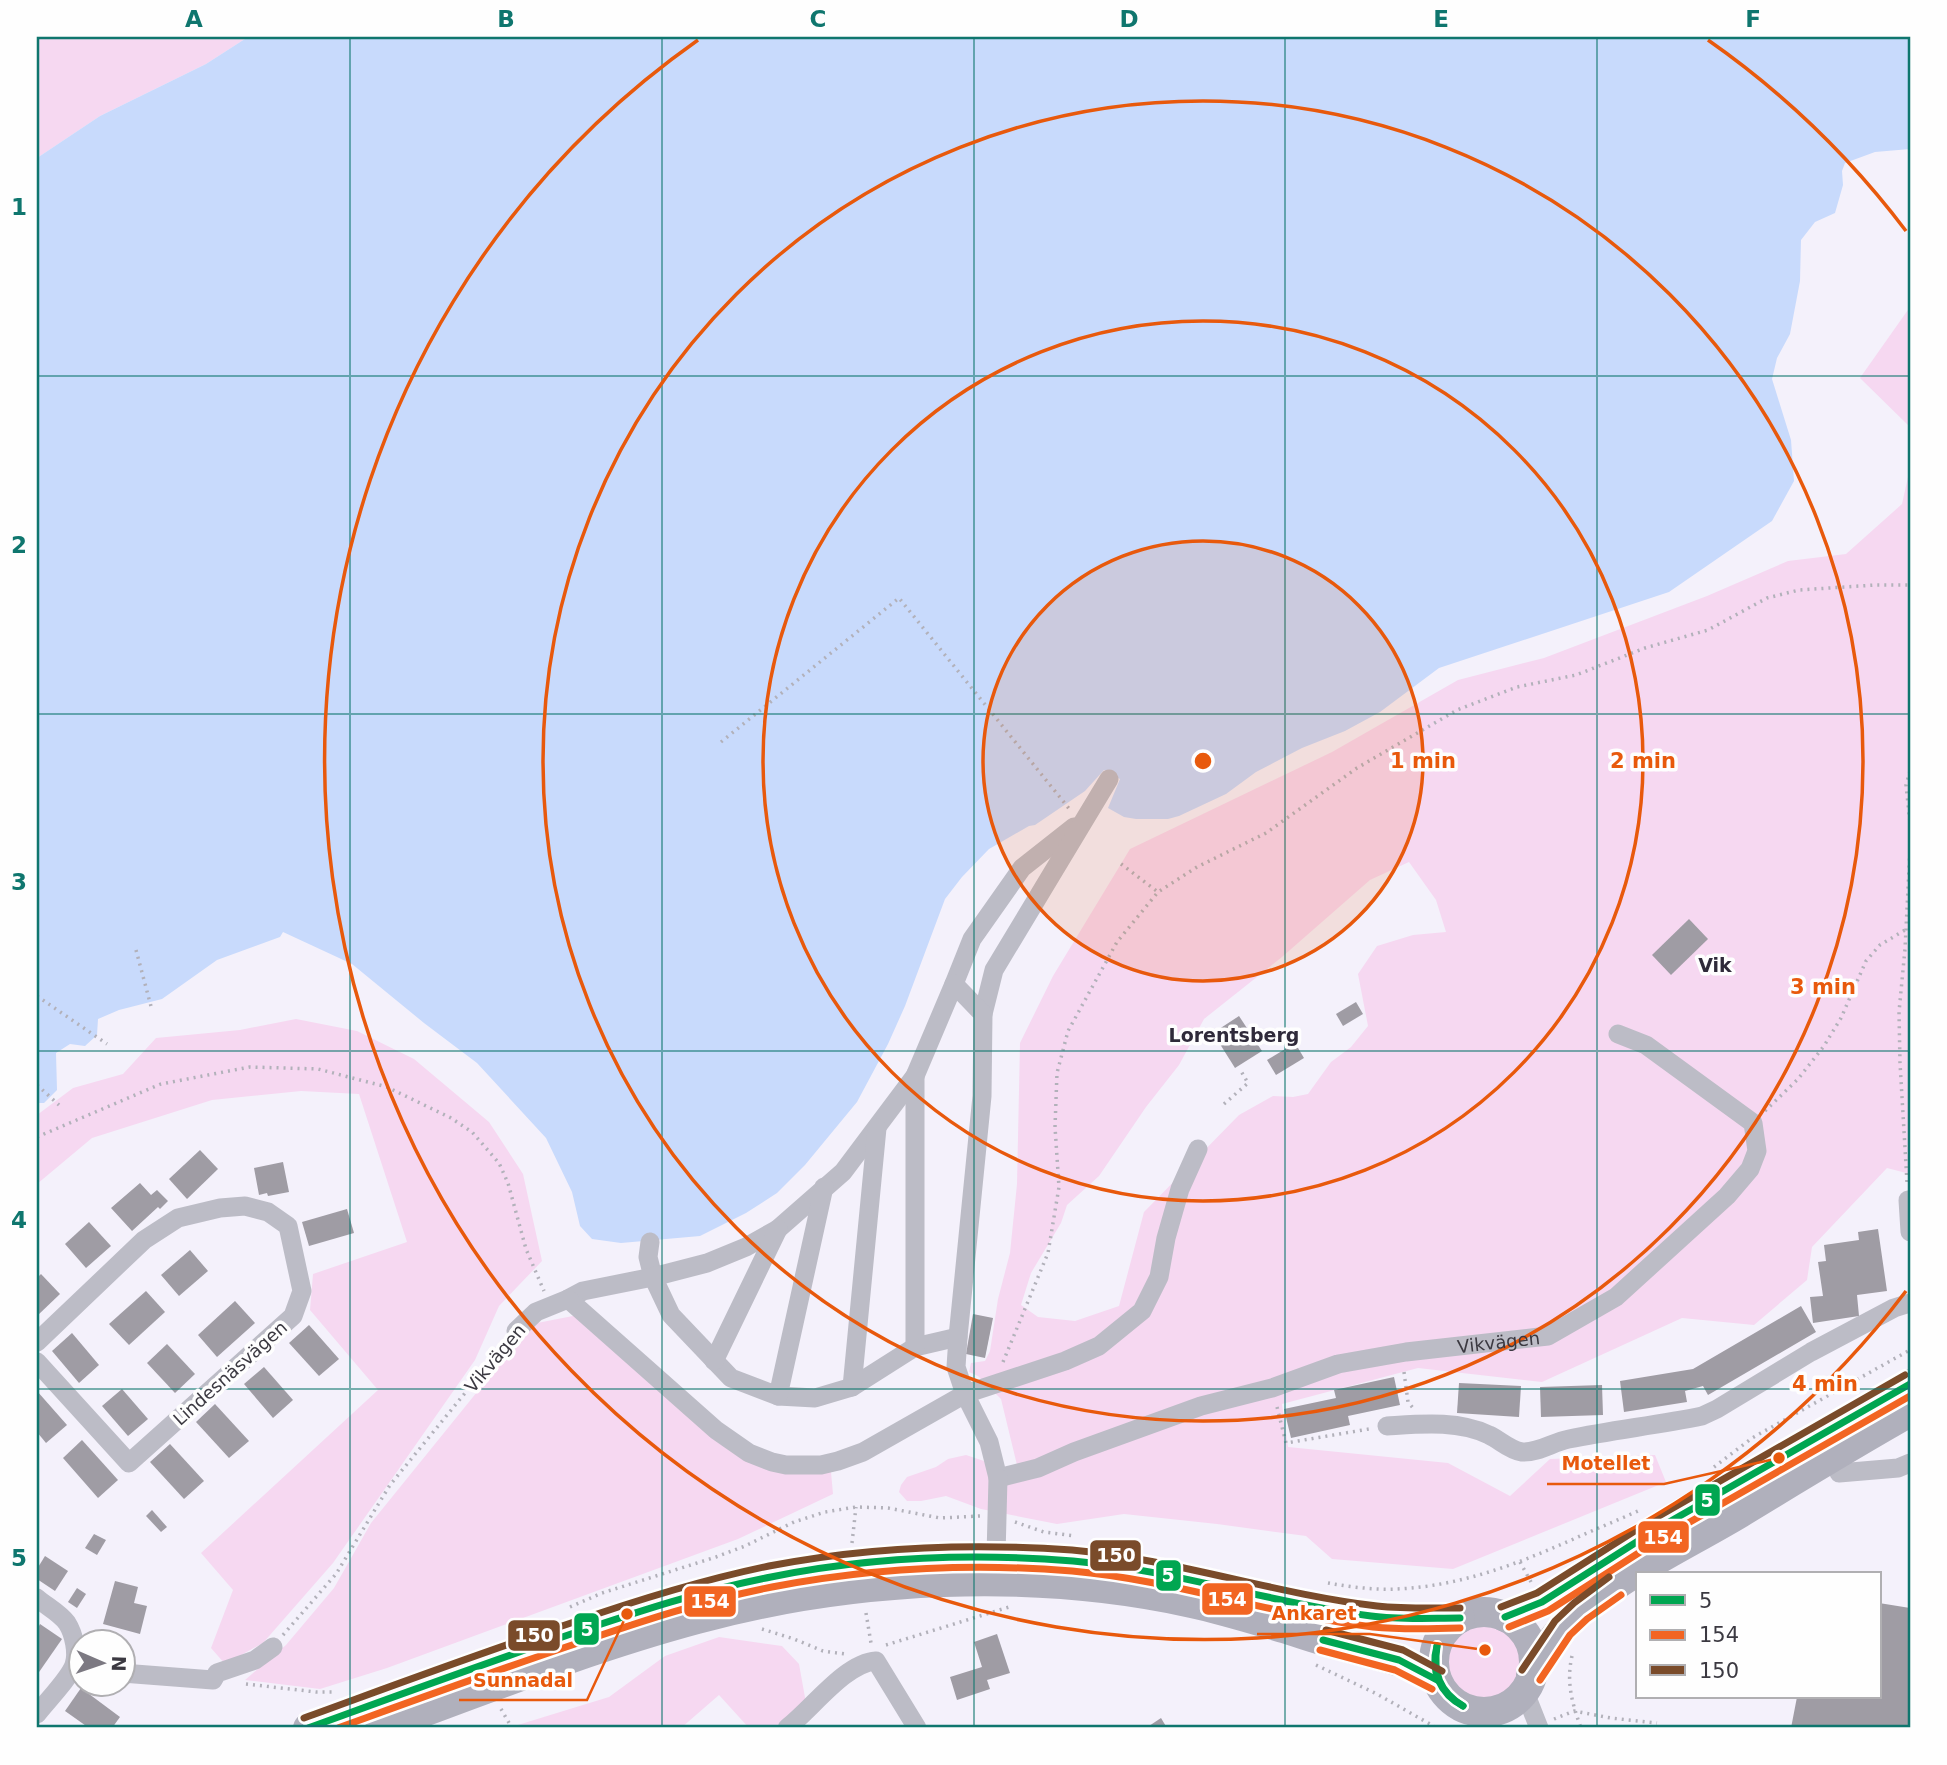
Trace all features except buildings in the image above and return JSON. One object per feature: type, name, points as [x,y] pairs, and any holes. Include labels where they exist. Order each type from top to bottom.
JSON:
[{"type":"highway","points":[[1504,1617],[1542,1602],[1657,1529],[1910,1384]]},
{"type":"highway","points":[[1638,1572],[1910,1412]]},
{"type":"highway","points":[[308,1728],[627,1614],[761,1578],[910,1559],[996,1556],[1073,1560],[1145,1569],[1303,1604],[1372,1616],[1460,1618],[1482,1612],[1494,1613],[1520,1628],[1528,1639],[1533,1658],[1528,1683]]},
{"type":"highway","points":[[1460,1618],[1442,1634],[1436,1648],[1434,1664],[1437,1680],[1444,1692],[1460,1705],[1473,1710],[1495,1710],[1514,1701],[1562,1628],[1590,1603],[1636,1573]]},
{"type":"highway","points":[[380,1728],[635,1637],[697,1619],[797,1598],[921,1583],[991,1581],[1054,1584],[1164,1597],[1233,1613],[1338,1645],[1399,1660],[1437,1680]]},
{"type":"street","points":[[714,1362],[778,1229],[843,1171],[915,1076],[972,939],[1022,868],[1079,816],[1109,779]]},
{"type":"street","points":[[996,1556],[998,1478],[989,1443],[965,1394],[957,1367],[982,1096],[983,1014],[994,970],[1079,816]]},
{"type":"street","points":[[954,984],[983,1014]]},
{"type":"street","points":[[1618,1034],[1646,1045],[1753,1123]]},
{"type":"street","points":[[915,1076],[915,1347]]},
{"type":"street","name":"Vikvägen","points":[[998,1478],[1038,1468],[1200,1406],[1272,1388],[1338,1364],[1406,1352],[1548,1336],[1616,1297],[1727,1196],[1750,1168],[1757,1151],[1753,1123]]},
{"type":"street","points":[[852,1387],[877,1128]]},
{"type":"street","points":[[559,1302],[716,1430],[749,1452],[772,1462],[821,1465],[850,1458],[965,1394],[1065,1361],[1099,1346],[1142,1311],[1159,1277],[1166,1238],[1180,1189],[1198,1149]]},
{"type":"street","points":[[778,1396],[824,1187]]},
{"type":"street","points":[[1908,1200],[1910,1232]]},
{"type":"street","name":"Lindesnäsvägen","points":[[37,1342],[144,1240],[177,1218],[220,1208],[245,1206],[268,1212],[288,1226],[302,1291],[293,1316],[130,1463],[37,1362]]},
{"type":"street","name":"Vikvägen","points":[[516,1331],[536,1312],[583,1291],[707,1263],[746,1247],[778,1229]]},
{"type":"street","points":[[650,1242],[648,1257],[653,1277],[671,1315],[731,1378],[778,1396],[815,1398],[852,1387],[915,1347],[958,1337]]},
{"type":"street","points":[[1387,1426],[1425,1424],[1464,1427],[1489,1435],[1515,1450],[1524,1452],[1566,1439],[1702,1416],[1811,1352],[1894,1308],[1910,1303]]},
{"type":"street","points":[[1839,1473],[1898,1468],[1910,1462]]},
{"type":"street","points":[[37,1598],[66,1621],[70,1628]]},
{"type":"street","points":[[136,1674],[214,1680],[217,1673],[255,1660],[273,1647]]},
{"type":"street","points":[[787,1728],[848,1671],[874,1655],[917,1728]]},
{"type":"street","points":[[37,1714],[66,1679]]},
{"type":"street","points":[[1528,1683],[1539,1728]]},
{"type":"street","points":[[1460,1705],[1486,1728]]},
{"type":"path","points":[[992,1385],[1048,1253],[1059,1187],[1055,1127],[1057,1073],[1068,1031],[1117,942],[1157,892],[1197,867],[1266,833],[1357,768],[1457,710],[1517,687],[1576,675],[1645,648],[1708,630],[1767,598],[1799,590],[1875,584],[1910,585]]},
{"type":"path","points":[[721,741],[899,598],[1079,816]]},
{"type":"path","points":[[1910,771],[1906,785],[1910,823]]},
{"type":"path","points":[[1908,1200],[1899,1012],[1910,849]]},
{"type":"path","points":[[1121,864],[1157,892]]},
{"type":"path","points":[[1753,1123],[1798,1079],[1824,1046],[1841,1018],[1866,961],[1880,946],[1905,930]]},
{"type":"path","points":[[136,950],[152,1010]]},
{"type":"path","points":[[37,996],[107,1044]]},
{"type":"path","points":[[37,1137],[161,1084],[250,1067],[318,1069],[387,1087],[451,1118],[472,1132],[499,1163],[509,1183],[526,1249],[559,1302]]},
{"type":"path","points":[[1224,1104],[1248,1083],[1241,1071]]},
{"type":"path","points":[[37,1085],[60,1105]]},
{"type":"path","name":"Vikvägen","points":[[273,1647],[336,1574],[390,1485],[516,1331]]},
{"type":"path","points":[[1406,1352],[1403,1368],[1408,1402],[1425,1424]]},
{"type":"path","points":[[1272,1388],[1286,1443],[1387,1426]]},
{"type":"path","points":[[852,1549],[856,1507]]},
{"type":"path","points":[[864,1607],[874,1655],[1006,1608],[1019,1606]]},
{"type":"path","points":[[755,1629],[766,1629],[823,1651],[846,1654]]},
{"type":"path","points":[[1574,1649],[1568,1675],[1570,1696],[1581,1728]]},
{"type":"path","points":[[1311,1662],[1377,1694],[1437,1728]]},
{"type":"path","points":[[492,1709],[499,1706],[512,1728]]},
{"type":"path","points":[[1574,1711],[1657,1723]]},
{"type":"shaded area","points":[[37,37],[248,37],[206,64],[100,116],[37,158]]},
{"type":"shaded area","points":[[1910,307],[1910,427],[1860,378]]},
{"type":"shaded area","points":[[1910,468],[1910,1174],[1887,1168],[1812,1247],[1807,1280],[1754,1325],[1682,1318],[1542,1382],[1418,1368],[1282,1404],[1288,1447],[1448,1463],[1510,1496],[1550,1459],[1655,1455],[1666,1482],[1453,1569],[1332,1559],[1306,1536],[1217,1524],[1124,1514],[1057,1524],[981,1509],[946,1496],[907,1501],[899,1492],[907,1477],[936,1467],[948,1459],[966,1455],[984,1461],[989,1474],[1017,1465],[1001,1399],[978,1376],[969,1372],[971,1363],[985,1361],[990,1351],[998,1299],[1010,1253],[1017,1184],[1020,1043],[1053,976],[1130,849],[1332,752],[1458,680],[1544,658],[1707,596],[1788,561],[1846,554],[1902,504]],"holes":[[[1409,862],[1436,900],[1446,932],[1413,935],[1377,946],[1358,974],[1368,1026],[1351,1047],[1331,1062],[1308,1094],[1293,1097],[1273,1096],[1239,1115],[1144,1212],[1119,1306],[1075,1321],[1038,1317],[1021,1305],[1031,1273],[1061,1223],[1067,1205],[1099,1176],[1146,1107],[1179,1065],[1204,1019],[1282,957],[1370,880]]]},
{"type":"shaded area","points":[[296,1019],[357,1031],[414,1059],[489,1122],[523,1174],[542,1261],[499,1306],[475,1360],[333,1563],[263,1643],[225,1664],[211,1648],[233,1590],[201,1553],[378,1390],[310,1310],[313,1274],[407,1242],[359,1094],[301,1091],[212,1100],[92,1138],[37,1184],[37,1115],[73,1088],[123,1074],[156,1038],[240,1030]]},
{"type":"shaded area","points":[[578,1315],[711,1436],[831,1472],[833,1494],[738,1539],[387,1668],[320,1689],[245,1680],[286,1645],[334,1588],[371,1523],[532,1324]]},
{"type":"shaded area","points":[[1484,1626],[1498,1629],[1510,1636],[1517,1648],[1520,1662],[1517,1676],[1510,1688],[1498,1695],[1484,1698],[1470,1695],[1458,1688],[1451,1676],[1448,1662],[1451,1648],[1458,1636],[1470,1629]]},
{"type":"shaded area","points":[[719,1637],[782,1646],[799,1664],[806,1703],[774,1728],[749,1728],[719,1695],[681,1728],[508,1728],[609,1697],[665,1656]]},
{"type":"water","points":[[248,37],[1910,37],[1910,149],[1875,152],[1845,163],[1842,171],[1843,185],[1835,213],[1815,222],[1801,240],[1800,281],[1790,334],[1777,358],[1772,379],[1791,440],[1794,481],[1772,521],[1669,592],[1439,668],[1380,712],[1345,731],[1302,748],[1256,772],[1226,794],[1179,816],[1168,819],[1136,819],[1124,817],[1108,808],[1120,779],[1104,770],[1085,791],[1035,825],[989,849],[962,877],[945,899],[905,1006],[857,1102],[805,1165],[777,1193],[746,1213],[700,1236],[621,1243],[592,1239],[580,1226],[572,1192],[546,1138],[477,1063],[352,964],[283,932],[280,937],[217,960],[162,999],[119,1010],[98,1019],[97,1035],[85,1046],[70,1044],[56,1053],[57,1090],[44,1103],[37,1103],[37,158],[100,116],[206,64]]},
{"type":"transit line","name":"150","points":[[1501,1607],[1537,1593],[1652,1520],[1905,1375]]},
{"type":"transit line","name":"5","points":[[1505,1617],[1542,1602],[1657,1529],[1910,1384]]},
{"type":"transit line","name":"154","points":[[1509,1627],[1548,1611],[1662,1538],[1910,1396]]},
{"type":"transit line","name":"150","points":[[304,1718],[618,1607],[769,1566],[844,1554],[958,1547],[1072,1550],[1149,1561],[1339,1601],[1387,1607],[1460,1608]]},
{"type":"transit line","name":"5","points":[[308,1728],[538,1645],[670,1602],[771,1577],[883,1561],[959,1557],[1073,1561],[1111,1565],[1371,1616],[1460,1618]]},
{"type":"transit line","name":"154","points":[[338,1728],[548,1653],[698,1605],[772,1587],[884,1571],[997,1567],[1072,1571],[1148,1582],[1335,1622],[1395,1629],[1460,1628]]},
{"type":"transit line","name":"150","points":[[1522,1670],[1555,1621],[1609,1577]]},
{"type":"transit line","name":"154","points":[[1540,1680],[1570,1635],[1621,1595]]},
{"type":"transit line","name":"150","points":[[1326,1630],[1403,1650],[1442,1671]]},
{"type":"transit line","name":"5","points":[[1323,1640],[1399,1660],[1437,1680]]},
{"type":"transit line","name":"5","points":[[1437,1646],[1437,1673],[1443,1688],[1463,1706]]},
{"type":"transit line","name":"5","points":[[1437,1646],[1435,1664],[1439,1681],[1448,1695],[1463,1706]]},
{"type":"transit line","name":"154","points":[[1320,1650],[1395,1670],[1432,1689]]},
{"type":"place","name":"Motellet","points":[[1779,1458]]},
{"type":"place","name":"Sunnadal","points":[[627,1614]]},
{"type":"place","name":"Ankaret","points":[[1485,1650]]},
{"type":"district","name":"Vik","points":[[1715,965]]},
{"type":"district","name":"Lorentsberg","points":[[1234,1035]]}]
